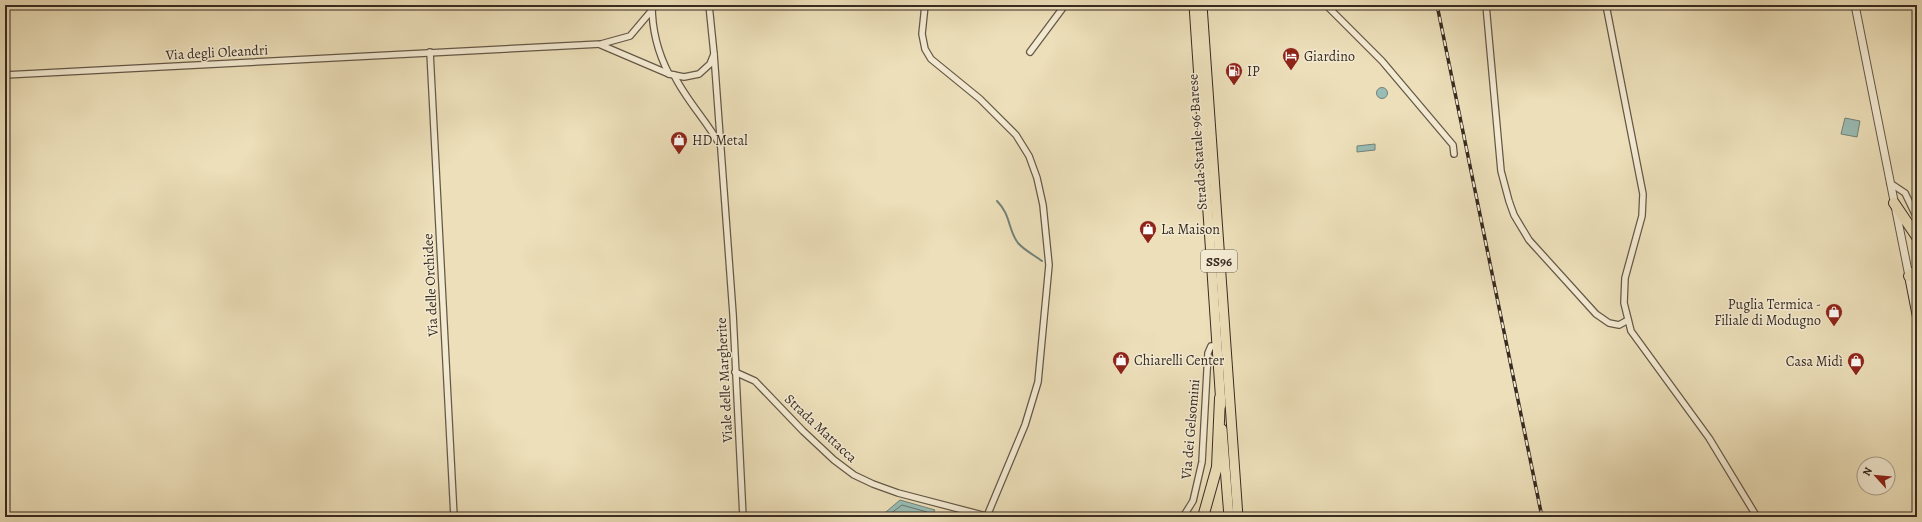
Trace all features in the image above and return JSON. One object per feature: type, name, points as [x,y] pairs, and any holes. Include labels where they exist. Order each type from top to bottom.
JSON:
[{"type":"highway","points":[[1894,203],[1917,237]]},
{"type":"highway","points":[[1204,517],[1217,467],[1220,398]]},
{"type":"main road","name":"Strada Statale 96 Barese","points":[[1194,5],[1229,517]]},
{"type":"main road","name":"Strada Statale 96 Barese","points":[[1202,5],[1238,517]]},
{"type":"main road","points":[[1913,277],[1917,317]]},
{"type":"street","name":"Viale delle Margherite","points":[[709,5],[721,147],[743,517]]},
{"type":"street","points":[[925,5],[922,34],[925,49],[931,59],[980,99],[1016,135],[1029,156],[1037,178],[1050,265],[1038,382],[1025,425],[989,516]]},
{"type":"street","points":[[1030,52],[1065,5]]},
{"type":"street","points":[[1326,5],[1382,61],[1453,145],[1454,154]]},
{"type":"street","points":[[1486,5],[1501,171],[1514,215],[1529,240],[1596,314],[1609,324],[1619,325],[1628,320]]},
{"type":"street","points":[[1606,5],[1644,194],[1642,216],[1625,278],[1624,303],[1631,331],[1709,438],[1758,517]]},
{"type":"street","points":[[1855,5],[1894,203],[1913,277]]},
{"type":"street","points":[[601,44],[630,36],[652,7]]},
{"type":"street","points":[[652,7],[659,52],[680,89],[709,125],[721,147]]},
{"type":"street","points":[[601,44],[671,74],[684,77],[699,74],[710,64],[714,54]]},
{"type":"street","name":"Via degli Oleandri","points":[[5,75],[601,44]]},
{"type":"street","name":"Via delle Orchidee","points":[[430,52],[454,517]]},
{"type":"street","points":[[1890,183],[1905,193],[1917,218]]},
{"type":"street","name":"Via dei Gelsomini","points":[[1182,517],[1193,501],[1202,462],[1208,353],[1211,346],[1217,346]]},
{"type":"street","name":"Strada Mattacca","points":[[735,372],[755,381],[803,432],[834,460],[854,475],[898,493],[989,516]]},
{"type":"water","points":[[1380,88],[1384,88],[1386,89],[1386,97],[1380,98],[1377,95],[1377,91]]},
{"type":"water","points":[[1845,118],[1860,121],[1857,137],[1841,134]]},
{"type":"water","points":[[1375,144],[1375,150],[1357,152],[1357,146]]},
{"type":"water","points":[[900,500],[935,510],[931,517],[880,517]]},
{"type":"waterway","points":[[997,201],[1002,206],[1012,233],[1018,243],[1042,261]]},
{"type":"railway","points":[[1437,5],[1542,517]]},
{"type":"place","name":"Giardino","points":[[1291,71]]},
{"type":"place","name":"IP","points":[[1234,86]]},
{"type":"place","name":"HD Metal","points":[[679,155]]},
{"type":"place","name":"La Maison","points":[[1148,244]]},
{"type":"place","name":"Puglia Termica - Filiale di Modugno","points":[[1834,327]]},
{"type":"place","name":"Chiarelli Center","points":[[1121,375]]},
{"type":"place","name":"Casa Midì","points":[[1856,376]]}]
